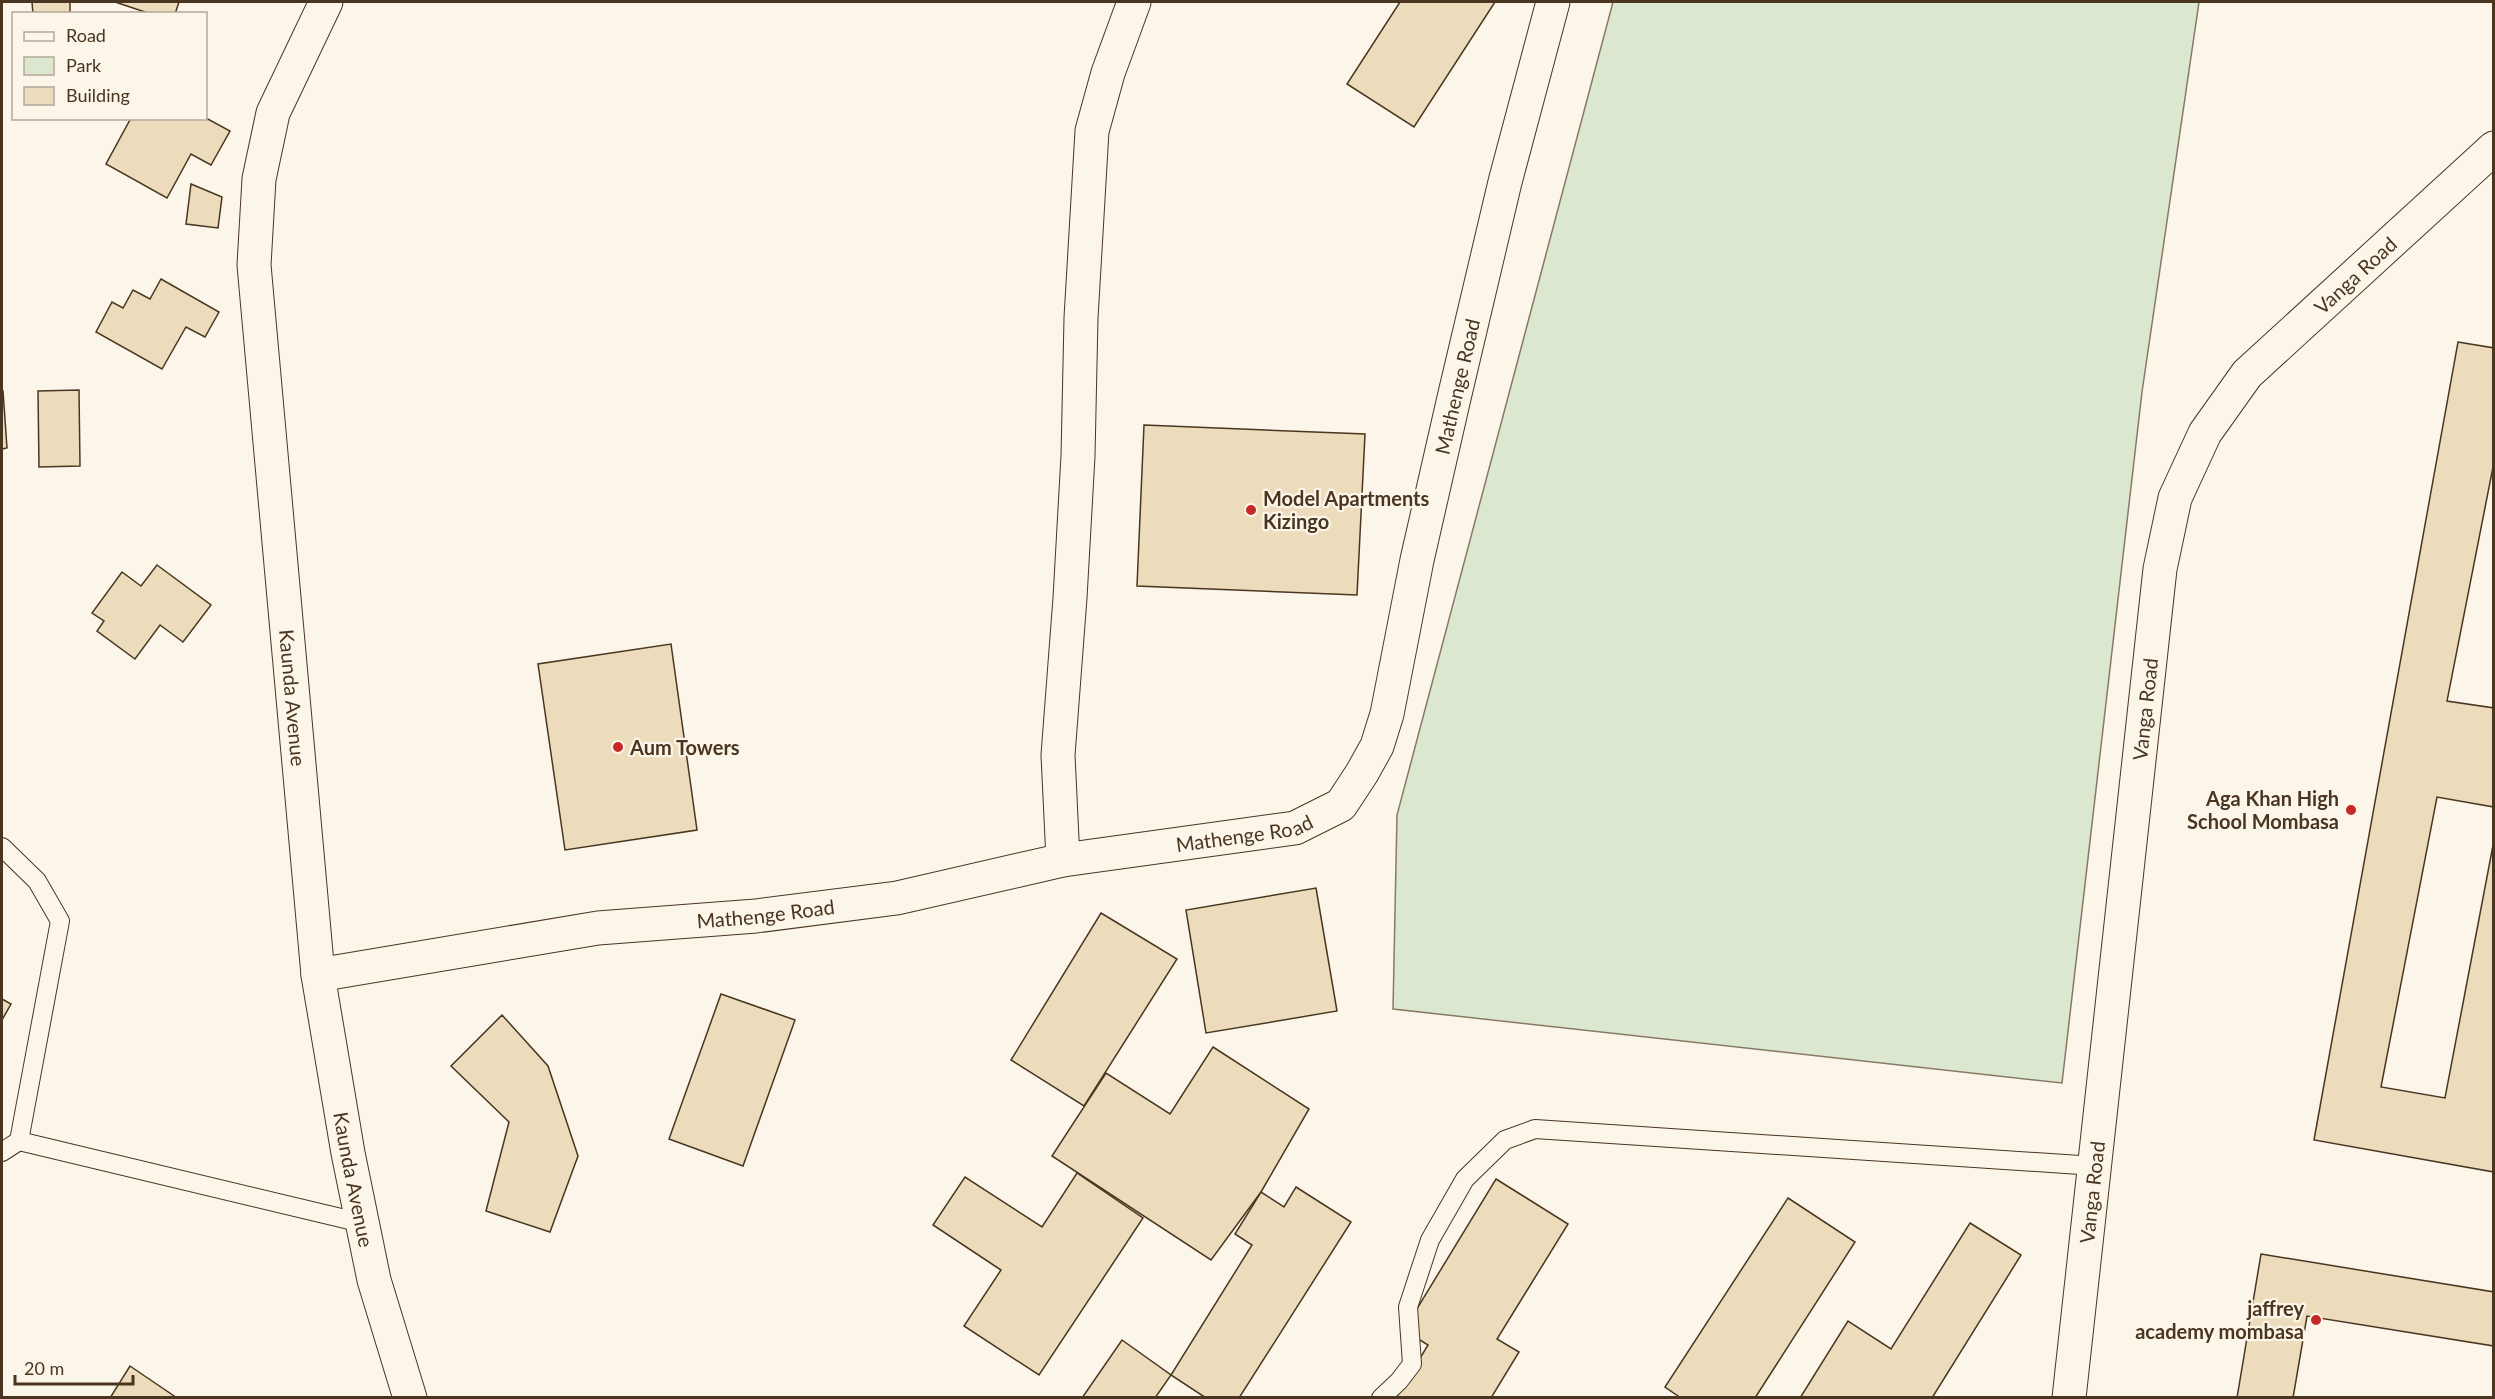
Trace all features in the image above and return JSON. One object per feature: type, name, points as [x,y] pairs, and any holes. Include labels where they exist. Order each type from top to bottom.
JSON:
[{"type":"street","name":"Kaunda Avenue","points":[[326,2],[273,113],[259,179],[254,265],[318,975],[348,1153],[374,1280],[410,1398]]},
{"type":"street","points":[[1063,860],[1058,755],[1078,456],[1081,318],[1092,131],[1108,73],[1134,2]]},
{"type":"street","name":"Mathenge Road","points":[[318,975],[598,928],[756,916],[897,898],[1063,860],[1295,828],[1341,805],[1377,746],[1387,714],[1417,560],[1457,387],[1505,182],[1553,2]]},
{"type":"street","name":"Vanga Road","points":[[2069,1398],[2160,569],[2175,498],[2205,434],[2247,374],[2493,148]]},
{"type":"lane","points":[[2,847],[37,880],[60,921],[19,1141]]},
{"type":"lane","points":[[1381,1398],[1399,1381],[1412,1364],[1408,1307],[1430,1240],[1466,1179],[1505,1140],[1535,1129],[2094,1166]]},
{"type":"lane","points":[[2,1152],[19,1141],[362,1223]]},
{"type":"green space","points":[[1613,2],[2199,2],[2142,392],[2062,1083],[1393,1009],[1397,815]]},
{"type":"building","points":[[32,2],[70,2],[70,12],[33,12]]},
{"type":"building","points":[[115,2],[179,2],[176,12],[145,12]]},
{"type":"building","points":[[1400,2],[1495,2],[1414,127],[1347,84]]},
{"type":"building","points":[[207,119],[230,131],[211,165],[191,154],[167,198],[106,164],[130,120]]},
{"type":"building","points":[[191,184],[222,197],[218,228],[186,224]]},
{"type":"building","points":[[161,279],[219,312],[205,337],[186,327],[162,369],[96,332],[112,302],[123,308],[133,290],[150,299]]},
{"type":"building","points":[[2458,342],[2494,348],[2494,462],[2447,701],[2494,708],[2494,807],[2437,797],[2381,1087],[2445,1098],[2494,840],[2494,1172],[2314,1140]]},
{"type":"building","points":[[79,390],[80,466],[39,467],[38,391]]},
{"type":"building","points":[[2,391],[7,448],[2,449]]},
{"type":"building","name":"Model Apartments Kizingo","points":[[1144,425],[1365,434],[1357,595],[1137,586]]},
{"type":"building","points":[[157,565],[211,605],[183,642],[160,625],[135,659],[97,631],[104,621],[92,613],[122,572],[141,586]]},
{"type":"building","name":"Aum Towers","points":[[671,644],[697,830],[565,850],[538,664]]},
{"type":"building","points":[[1316,888],[1337,1011],[1206,1033],[1186,910]]},
{"type":"building","points":[[1101,913],[1177,959],[1084,1106],[1011,1060]]},
{"type":"building","points":[[721,994],[795,1020],[743,1166],[669,1139]]},
{"type":"building","points":[[2,999],[11,1004],[2,1020]]},
{"type":"building","points":[[502,1015],[548,1066],[578,1156],[550,1232],[486,1211],[509,1122],[451,1066]]},
{"type":"building","points":[[1213,1047],[1309,1109],[1261,1192],[1211,1260],[1052,1156],[1106,1073],[1170,1114]]},
{"type":"building","points":[[1077,1173],[1143,1218],[1039,1375],[964,1326],[1001,1270],[933,1225],[965,1177],[1042,1227]]},
{"type":"building","points":[[1496,1179],[1568,1224],[1497,1339],[1519,1352],[1491,1398],[1396,1398],[1428,1345],[1404,1330]]},
{"type":"building","points":[[1296,1187],[1351,1222],[1239,1398],[1206,1398],[1171,1375],[1252,1245],[1235,1234],[1261,1192],[1284,1207]]},
{"type":"building","points":[[1788,1198],[1855,1242],[1755,1398],[1681,1398],[1665,1387]]},
{"type":"building","points":[[1970,1223],[2021,1255],[1932,1398],[1800,1398],[1848,1321],[1891,1349]]},
{"type":"building","points":[[2261,1254],[2494,1292],[2494,1346],[2307,1316],[2293,1398],[2237,1398]]},
{"type":"building","points":[[1122,1340],[1171,1375],[1155,1398],[1082,1398]]},
{"type":"building","points":[[130,1366],[177,1398],[110,1398]]},
{"type":"place","name":"Model Apartments Kizingo","points":[[1251,510]]},
{"type":"place","name":"Aum Towers","points":[[618,747]]},
{"type":"place","name":"Aga Khan High School Mombasa","points":[[2351,810]]},
{"type":"place","name":"jaffrey academy mombasa","points":[[2316,1320]]}]
